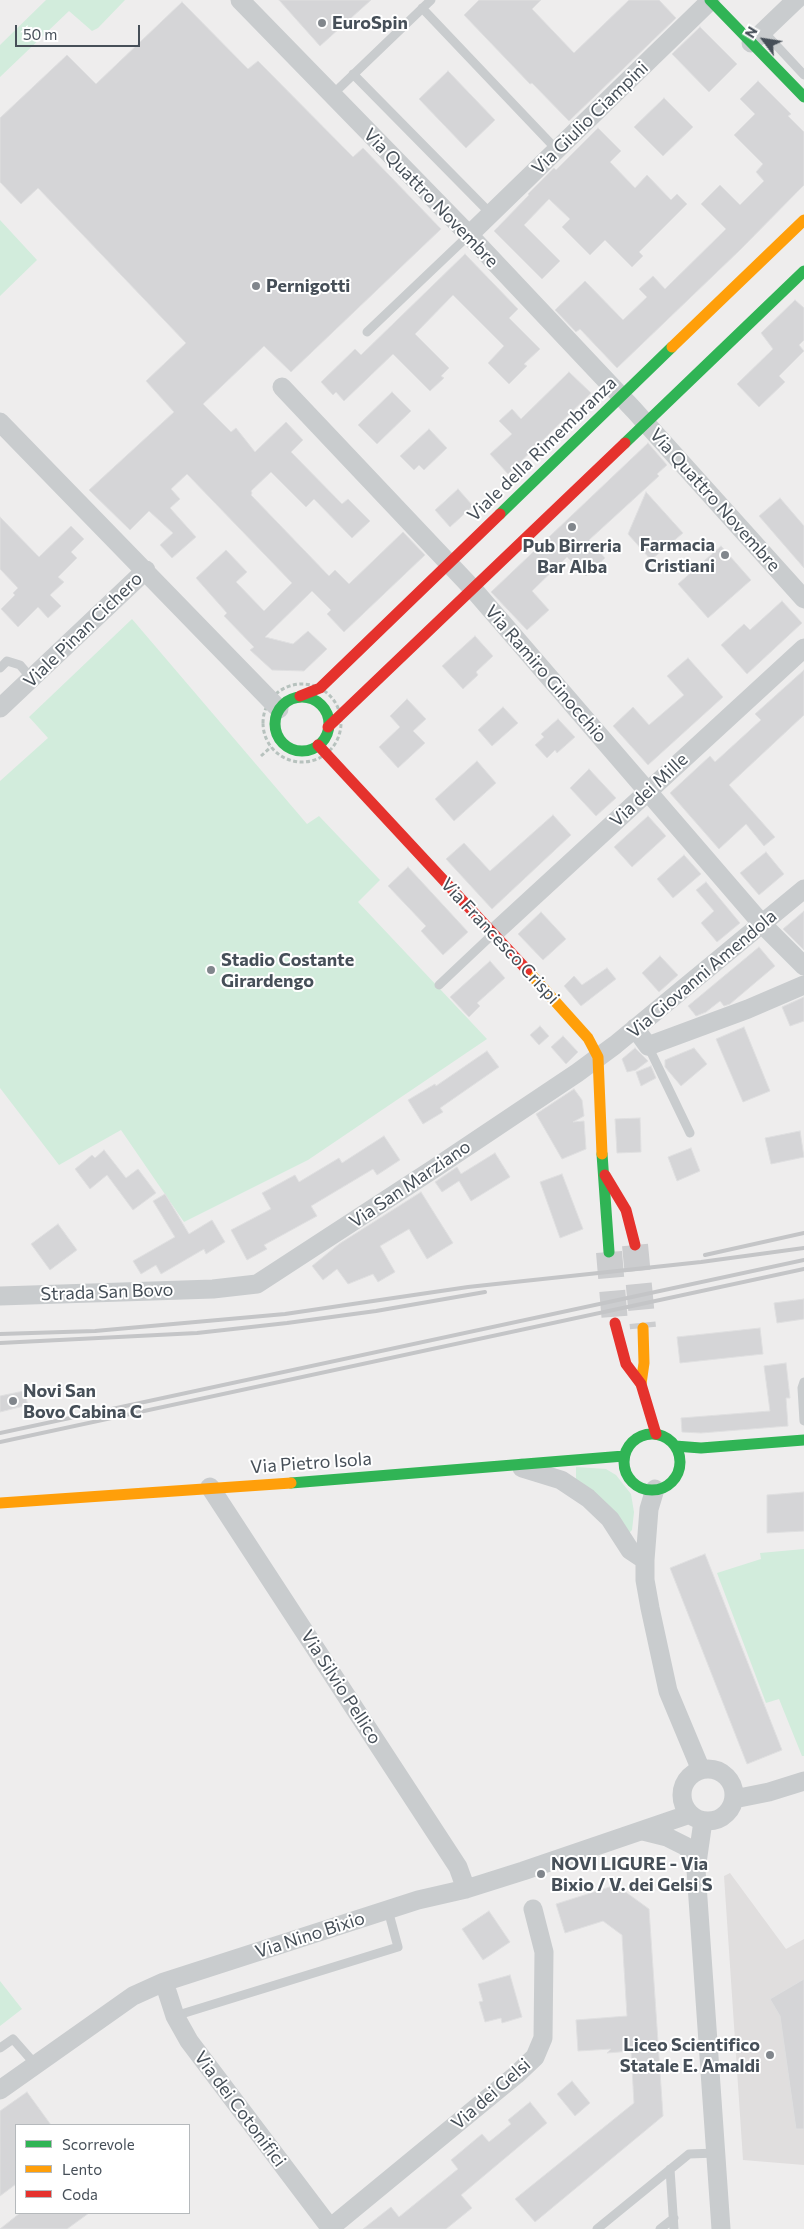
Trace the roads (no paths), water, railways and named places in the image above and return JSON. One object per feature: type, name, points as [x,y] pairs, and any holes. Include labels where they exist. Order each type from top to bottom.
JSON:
[{"type":"street","name":"Via Quattro Novembre","points":[[240,0],[469,236],[646,423],[804,599]]},
{"type":"street","points":[[710,0],[757,37],[804,97]]},
{"type":"street","name":"Via Giulio Ciampini","points":[[469,236],[710,0]]},
{"type":"street","points":[[757,37],[796,0]]},
{"type":"street","name":"Viale della Rimembranza","points":[[300,696],[320,688],[804,220]]},
{"type":"street","points":[[328,727],[804,271]]},
{"type":"street","name":"Via Ramiro Ginocchio","points":[[282,387],[473,589],[762,924],[804,966]]},
{"type":"street","name":"Viale Pinan Cichero","points":[[0,422],[146,570],[0,708]]},
{"type":"street","points":[[146,570],[275,705],[274,725],[280,740],[294,750],[322,749],[328,727],[328,719],[322,705],[308,697],[300,696],[275,705]]},
{"type":"street","name":"Via dei Mille","points":[[494,933],[804,648]]},
{"type":"street","name":"Via Francesco Crispi","points":[[322,749],[572,1017],[588,1038],[598,1057],[598,1084],[609,1252]]},
{"type":"street","name":"Via Giovanni Amendola","points":[[598,1057],[804,889]]},
{"type":"street","points":[[635,1028],[648,1046],[804,986]]},
{"type":"street","name":"Via San Marziano","points":[[213,1289],[257,1284],[274,1274],[435,1168],[598,1057]]},
{"type":"street","name":"Via Francesco Crispi","points":[[603,1172],[626,1210],[635,1245]]},
{"type":"street","name":"Strada San Bovo","points":[[0,1296],[213,1289]]},
{"type":"street","points":[[615,1323],[626,1364],[641,1384],[656,1434]]},
{"type":"street","points":[[641,1384],[644,1363],[643,1328]]},
{"type":"street","points":[[645,1434],[656,1434],[666,1438],[675,1446],[679,1455],[677,1473],[672,1481],[664,1487],[655,1490],[645,1489],[635,1484],[628,1476],[624,1466],[624,1456],[628,1446],[636,1439],[645,1434]]},
{"type":"street","points":[[675,1446],[701,1448],[804,1440]]},
{"type":"street","name":"Via Pietro Isola","points":[[0,1503],[210,1487],[331,1481],[624,1456]]},
{"type":"street","points":[[513,1466],[561,1480],[588,1498],[610,1519],[630,1550],[646,1560]]},
{"type":"street","name":"Via Silvio Pellico","points":[[210,1487],[458,1867],[466,1889]]},
{"type":"street","points":[[655,1490],[649,1509],[645,1580],[668,1691],[701,1770]]},
{"type":"street","points":[[696,1818],[713,1821],[723,1816],[730,1809],[734,1799],[734,1791],[728,1778],[715,1770],[701,1770],[693,1774],[686,1781],[682,1789],[682,1798],[696,1818],[696,1856],[704,2006],[721,2229]]},
{"type":"street","points":[[734,1799],[769,1792],[804,1781]]},
{"type":"street","name":"Via Nino Bixio","points":[[0,2090],[133,1996],[164,1982],[388,1910],[466,1889],[643,1830],[696,1818]]},
{"type":"street","points":[[643,1830],[668,1836],[685,1846],[696,1856]]},
{"type":"street","name":"Via dei Gelsi","points":[[330,2228],[516,2075],[534,2057],[543,2038],[544,1952],[532,1909]]},
{"type":"street","name":"Via dei Cotonifici","points":[[164,1982],[175,2016],[195,2049],[330,2228]]},
{"type":"lane","points":[[332,94],[431,0]]},
{"type":"lane","points":[[422,8],[556,150]]},
{"type":"lane","points":[[757,37],[804,74]]},
{"type":"lane","points":[[353,74],[491,214]]},
{"type":"lane","points":[[367,332],[469,236]]},
{"type":"lane","points":[[0,668],[7,661],[20,665],[32,679]]},
{"type":"lane","points":[[439,985],[494,933]]},
{"type":"lane","points":[[648,1046],[690,1133]]},
{"type":"lane","points":[[804,1382],[802,1388],[804,1421]]},
{"type":"lane","points":[[175,2016],[398,1947],[388,1910]]},
{"type":"lane","points":[[0,2048],[13,2039],[35,2064]]},
{"type":"lane","points":[[596,2229],[689,2154],[716,2153]]},
{"type":"lane","points":[[670,2169],[674,2229]]},
{"type":"lane","points":[[660,2229],[674,2218]]},
{"type":"tunnel","points":[[635,1245],[643,1328]]},
{"type":"tunnel","points":[[609,1252],[615,1323]]},
{"type":"railway","points":[[705,1255],[804,1233]]},
{"type":"railway","points":[[0,1334],[95,1331],[285,1314],[468,1287],[701,1262],[804,1248]]},
{"type":"railway","points":[[0,1433],[804,1260]]},
{"type":"railway","points":[[0,1442],[804,1269]]},
{"type":"railway","points":[[0,1343],[197,1333],[376,1311],[485,1292]]},
{"type":"place","name":"EuroSpin","points":[[322,23]]},
{"type":"place","name":"Pernigotti","points":[[256,286]]},
{"type":"place","name":"Pub Birreria Bar Alba","points":[[572,527]]},
{"type":"place","name":"Farmacia Cristiani","points":[[725,555]]},
{"type":"place","name":"Stadio Costante Girardengo","points":[[211,970]]},
{"type":"place","name":"Novi San Bovo Cabina C","points":[[13,1401]]},
{"type":"place","name":"NOVI LIGURE - Via Bixio / V. dei Gelsi S","points":[[541,1874]]},
{"type":"place","name":"Liceo Scientifico Statale E. Amaldi","points":[[770,2055]]}]
